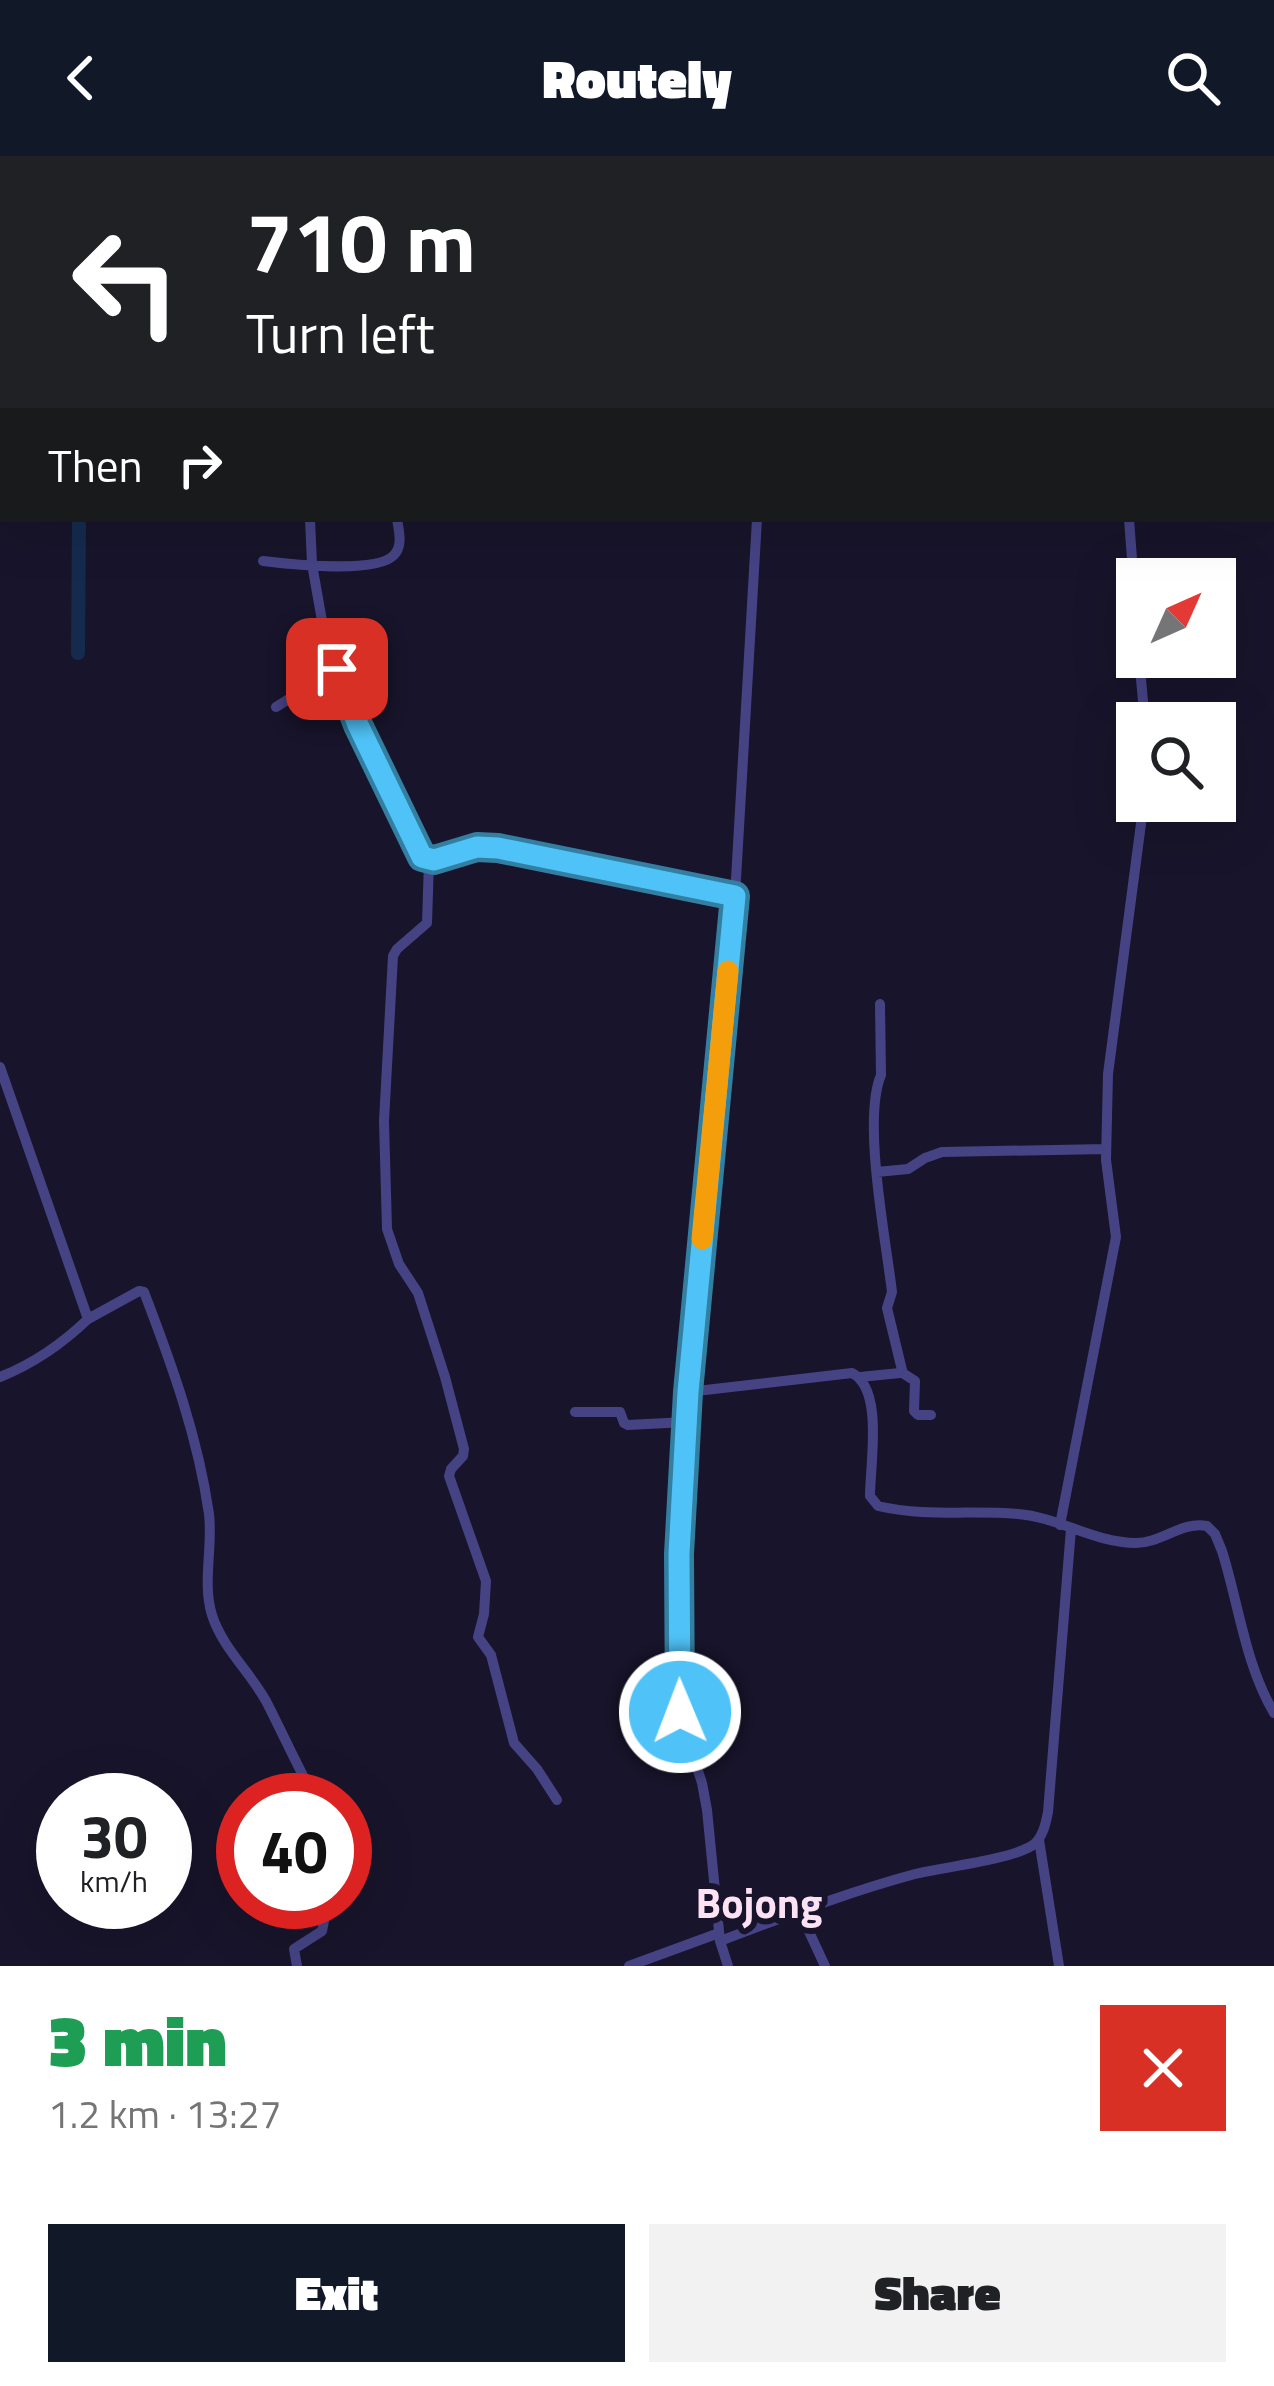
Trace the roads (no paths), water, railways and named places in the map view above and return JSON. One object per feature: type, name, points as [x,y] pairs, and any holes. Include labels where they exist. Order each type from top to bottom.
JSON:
[{"type":"street","points":[[310,522],[325,638],[358,725],[422,857],[429,861],[477,847],[498,848],[735,896]]},
{"type":"street","points":[[263,561],[380,564],[394,555],[400,542],[398,522]]},
{"type":"street","points":[[728,1966],[719,1937],[707,1810],[679,1708],[679,1554],[688,1392],[735,896],[758,522]]},
{"type":"street","points":[[1129,522],[1132,558]]},
{"type":"street","points":[[276,707],[337,669]]},
{"type":"street","points":[[1059,1966],[1039,1840],[1049,1803],[1074,1445],[1116,1237],[1106,1149],[1108,1074],[1141,822]]},
{"type":"street","points":[[429,861],[427,923],[393,956],[384,1121],[387,1229],[399,1264],[418,1293],[462,1442],[463,1456],[449,1476],[486,1581],[478,1637],[491,1655],[514,1743],[557,1800]]},
{"type":"street","points":[[880,1004],[881,1075],[873,1127],[892,1292],[886,1307],[902,1372],[915,1381],[914,1412],[931,1415]]},
{"type":"street","points":[[0,1067],[88,1319]]},
{"type":"street","points":[[878,1172],[908,1168],[942,1152],[1106,1149]]},
{"type":"street","points":[[0,1377],[74,1334],[88,1319],[144,1292],[176,1372],[197,1456],[210,1524],[208,1597],[212,1615],[264,1698],[302,1773]]},
{"type":"street","points":[[860,1377],[902,1372]]},
{"type":"street","points":[[688,1392],[841,1374],[860,1377],[870,1405],[870,1491],[875,1504],[927,1513],[1023,1514],[1137,1543],[1192,1525],[1210,1528],[1227,1567],[1251,1663],[1274,1713]]},
{"type":"street","points":[[575,1412],[620,1412],[628,1425],[686,1422]]},
{"type":"street","points":[[628,1966],[664,1960],[799,1910],[919,1873],[993,1858],[1039,1840]]},
{"type":"street","points":[[799,1910],[825,1966]]},
{"type":"street","points":[[297,1966],[294,1949],[322,1929]]},
{"type":"waterway","points":[[78,653],[79,522]]},
{"type":"district","name":"Bojong","points":[[759,1902]]}]
